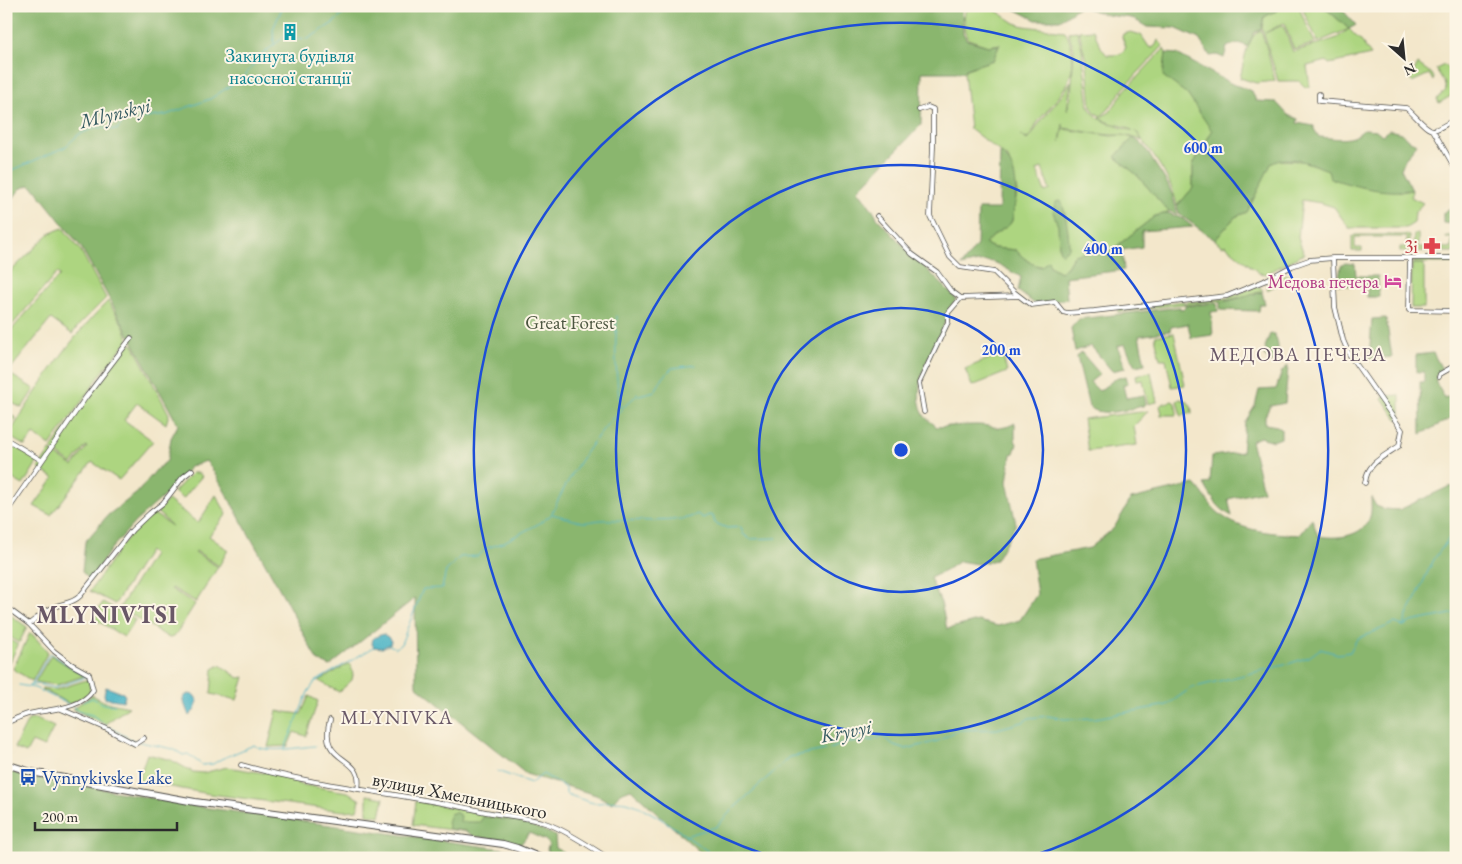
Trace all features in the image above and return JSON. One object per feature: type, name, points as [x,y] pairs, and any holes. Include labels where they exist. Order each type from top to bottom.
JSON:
[{"type":"main road","points":[[6,764],[31,772],[195,802],[503,844],[541,858]]},
{"type":"street","points":[[1319,94],[1319,101],[1406,108],[1413,112],[1428,129],[1433,130],[1456,119]]},
{"type":"street","points":[[919,110],[933,109],[930,216],[950,257],[960,267],[994,272],[1030,305],[1055,302],[1063,312],[1067,313],[1227,296],[1309,260],[1333,258],[1456,258]]},
{"type":"street","points":[[1433,130],[1456,170]]},
{"type":"street","points":[[877,216],[912,254],[937,272],[952,292],[961,298],[1018,296]]},
{"type":"street","points":[[1333,258],[1335,307],[1343,340],[1349,354],[1402,430],[1399,446],[1373,463],[1366,473],[1364,483]]},
{"type":"street","points":[[1410,258],[1409,310],[1456,311]]},
{"type":"street","points":[[924,412],[919,383],[948,322],[948,313],[961,298]]},
{"type":"street","points":[[6,513],[101,376],[131,338]]},
{"type":"street","points":[[1439,377],[1446,369],[1456,365]]},
{"type":"street","points":[[6,439],[41,460]]},
{"type":"street","points":[[29,624],[48,610],[71,603],[80,596],[132,530],[163,503],[183,477],[192,470]]},
{"type":"street","points":[[6,607],[29,624],[48,646],[70,664],[88,674],[93,687],[91,694],[61,709],[29,714],[6,723]]},
{"type":"street","points":[[61,709],[105,728],[131,742],[141,740]]},
{"type":"street","name":"вулиця Хмельницького","points":[[330,720],[327,731],[330,746],[358,772],[360,781],[358,789]]},
{"type":"street","name":"вулиця Хмельницького","points":[[241,765],[318,784],[358,789],[531,819],[554,827],[608,858]]},
{"type":"green space","name":"Great Forest","points":[[6,6],[920,6],[930,13],[936,6],[962,6],[963,33],[967,40],[988,46],[999,45],[993,60],[966,69],[964,72],[922,72],[921,125],[858,190],[877,218],[956,300],[948,312],[923,371],[919,392],[924,415],[937,427],[977,425],[1000,428],[1015,423],[1015,440],[1017,444],[1014,453],[1011,454],[1007,482],[1016,524],[996,560],[977,564],[959,561],[945,571],[930,578],[941,603],[947,629],[978,621],[998,626],[1020,620],[1037,594],[1032,559],[1090,548],[1114,528],[1131,499],[1195,484],[1216,511],[1238,525],[1258,530],[1299,535],[1312,519],[1318,536],[1340,537],[1355,533],[1366,524],[1371,515],[1371,497],[1376,506],[1384,509],[1399,510],[1448,487],[1456,486],[1456,858],[710,858],[703,855],[631,789],[620,793],[612,803],[596,795],[526,774],[416,686],[415,598],[330,666],[317,660],[284,597],[206,461],[190,467],[170,491],[135,522],[111,549],[90,580],[82,572],[85,542],[108,515],[137,493],[156,470],[167,461],[171,438],[178,425],[81,247],[34,188],[29,185],[20,189],[6,208]]},
{"type":"green space","points":[[966,6],[989,6],[1015,23],[1024,26],[1065,31],[1072,47],[1073,60],[1069,79],[1065,88],[1038,121],[1029,137],[1027,139],[1020,135],[1027,140],[1061,97],[1071,81],[1067,110],[1071,97],[1074,49],[1068,32],[1077,31],[1082,49],[1089,107],[1099,118],[1110,112],[1125,90],[1164,49],[1166,53],[1164,76],[1187,94],[1213,131],[1193,165],[1193,188],[1177,206],[1166,176],[1136,131],[1142,141],[1130,136],[1123,135],[1133,138],[1115,157],[1137,175],[1168,213],[1155,216],[1113,249],[1074,255],[1067,267],[1060,272],[1050,266],[1040,266],[1031,263],[1016,250],[994,248],[985,244],[1012,221],[1017,193],[1008,158],[970,129],[964,72],[966,69],[993,60],[1000,44],[988,46],[968,39],[964,27]],"holes":[[[1100,118],[1107,122],[1133,131],[1108,123]],[[1063,124],[1063,128],[1099,134],[1121,135],[1111,136],[1063,129],[1060,142]],[[1042,168],[1050,190],[1045,192],[1037,170]]]},
{"type":"green space","points":[[1009,6],[1080,6],[1060,20],[1036,20]]},
{"type":"green space","points":[[1080,6],[1281,6],[1278,10],[1264,17],[1261,29],[1254,33],[1248,47],[1235,44],[1227,47],[1224,58],[1217,55],[1210,56],[1199,39],[1175,28],[1147,27],[1132,18],[1107,15]]},
{"type":"green space","points":[[1281,6],[1304,6],[1300,10],[1315,43],[1294,50],[1284,23],[1265,33],[1283,25],[1293,52],[1337,38],[1349,29],[1371,55],[1329,64],[1327,61],[1307,66],[1310,87],[1305,87],[1299,81],[1278,81],[1262,28],[1264,17],[1278,10]]},
{"type":"green space","points":[[1308,6],[1323,6],[1349,29],[1318,42],[1303,10]]},
{"type":"green space","points":[[1323,6],[1339,6],[1356,25],[1349,29]]},
{"type":"green space","points":[[1093,30],[1107,55],[1116,55],[1123,52],[1126,47],[1122,37],[1123,34],[1131,32],[1141,35],[1149,47],[1152,48],[1156,45],[1158,40],[1163,46],[1101,116],[1095,113],[1091,106],[1087,65],[1079,31]]},
{"type":"green space","points":[[1261,30],[1275,81],[1256,83],[1240,78],[1249,44],[1256,33]]},
{"type":"green space","points":[[1166,53],[1177,54],[1232,84],[1252,91],[1256,101],[1276,102],[1288,115],[1298,119],[1297,123],[1314,126],[1319,137],[1349,138],[1364,129],[1376,130],[1382,135],[1389,130],[1401,133],[1417,144],[1405,159],[1401,169],[1412,190],[1391,191],[1360,187],[1330,178],[1328,170],[1300,161],[1285,159],[1271,164],[1247,212],[1235,217],[1215,240],[1179,214],[1177,206],[1193,188],[1193,165],[1212,131],[1187,94],[1163,76]]},
{"type":"green space","points":[[1418,64],[1432,74],[1433,81],[1429,74],[1412,82],[1410,80]]},
{"type":"green space","points":[[1444,65],[1456,72],[1456,93],[1439,103],[1437,99],[1446,90],[1444,82],[1436,69]]},
{"type":"green space","points":[[1133,138],[1145,148],[1165,180],[1171,191],[1177,214],[1168,211],[1137,175],[1115,157]]},
{"type":"green space","points":[[1000,152],[1010,163],[1015,178],[1016,194],[1013,215],[1009,225],[985,244],[994,248],[1016,250],[1027,260],[1041,267],[1048,260],[1050,266],[1060,272],[1067,267],[1074,255],[1113,249],[1155,216],[1168,213],[1183,219],[1193,227],[1142,231],[1142,247],[1122,250],[1124,270],[1065,277],[1067,299],[1035,304],[1018,291],[1021,277],[998,264],[988,261],[961,266],[977,245],[978,209],[999,209]]},
{"type":"green space","points":[[1278,160],[1302,161],[1401,192],[1412,190],[1411,197],[1423,203],[1415,212],[1414,223],[1406,228],[1349,228],[1334,207],[1302,200],[1298,238],[1304,254],[1266,274],[1259,273],[1225,245],[1222,246],[1215,240],[1235,217],[1247,212],[1271,163]]},
{"type":"green space","points":[[1058,201],[1062,202],[1066,219],[1069,248],[1062,254],[1059,249],[1058,226],[1053,212],[1055,203]]},
{"type":"green space","points":[[1456,204],[1456,231],[1453,229],[1452,224],[1443,223],[1443,213]]},
{"type":"green space","points":[[63,228],[81,251],[106,298],[72,334],[51,319],[8,372],[6,371],[6,336],[60,275],[57,273],[6,332],[6,276],[50,233]]},
{"type":"green space","points":[[1414,234],[1418,234],[1418,247],[1451,248],[1452,238],[1446,238],[1446,236],[1455,236],[1454,252],[1413,251]]},
{"type":"green space","points":[[1355,235],[1409,235],[1409,251],[1400,251],[1400,247],[1407,247],[1406,237],[1355,237],[1355,248],[1362,248],[1362,251],[1352,251],[1352,237]]},
{"type":"green space","points":[[1456,259],[1456,263],[1414,263],[1414,260]]},
{"type":"green space","points":[[1345,263],[1355,264],[1356,276],[1378,276],[1379,297],[1367,297],[1367,287],[1338,285],[1341,266]]},
{"type":"green space","points":[[1412,264],[1424,264],[1424,308],[1411,308]]},
{"type":"green space","points":[[1285,274],[1291,278],[1267,290],[1267,283]]},
{"type":"green space","points":[[1260,287],[1263,291],[1228,300],[1184,305],[1187,302],[1227,298]]},
{"type":"green space","points":[[1262,292],[1265,304],[1260,304],[1259,311],[1220,310],[1220,301],[1228,301]]},
{"type":"green space","points":[[108,301],[123,325],[128,340],[106,367],[50,446],[34,434],[25,446],[8,436],[66,349]]},
{"type":"green space","points":[[1184,301],[1184,304],[1118,312],[1118,309]]},
{"type":"green space","points":[[1217,303],[1218,311],[1211,312],[1213,335],[1191,338],[1188,324],[1171,327],[1170,331],[1139,336],[1145,364],[1135,366],[1125,344],[1118,346],[1125,368],[1112,371],[1091,346],[1075,351],[1071,328],[1079,319],[1180,307],[1180,309],[1185,308],[1185,306]]},
{"type":"green space","points":[[1386,318],[1392,357],[1369,359],[1372,319]]},
{"type":"green space","points":[[1174,333],[1185,385],[1172,387],[1166,359],[1160,359],[1155,336]]},
{"type":"green space","points":[[1270,334],[1274,334],[1277,341],[1279,359],[1270,363],[1264,353],[1266,352],[1265,347]]},
{"type":"green space","points":[[127,345],[133,345],[169,414],[166,424],[137,403],[124,420],[153,441],[119,480],[92,462],[51,515],[34,506],[54,478],[38,468],[50,451],[73,466],[86,446],[72,464],[51,449],[105,372]]},
{"type":"green space","points":[[1081,352],[1100,374],[1090,382],[1099,391],[1115,379],[1126,376],[1128,383],[1123,385],[1126,398],[1144,395],[1146,404],[1116,412],[1101,412],[1089,407],[1077,357]]},
{"type":"green space","points":[[1002,353],[1007,372],[972,386],[965,369]]},
{"type":"green space","points":[[1433,353],[1442,369],[1436,375],[1436,383],[1445,398],[1456,393],[1456,416],[1421,434],[1420,382],[1424,382],[1424,372],[1416,372],[1416,355]]},
{"type":"green space","points":[[1288,366],[1285,403],[1270,406],[1265,416],[1265,424],[1277,426],[1281,429],[1281,438],[1273,441],[1260,437],[1251,441],[1263,491],[1228,499],[1232,516],[1219,506],[1204,484],[1210,483],[1212,456],[1242,452],[1245,422],[1255,406],[1259,390],[1276,389],[1282,371]]},
{"type":"green space","points":[[1151,372],[1157,402],[1148,404],[1143,380],[1137,381],[1136,375]]},
{"type":"green space","points":[[8,373],[34,389],[22,408],[6,400],[6,375]]},
{"type":"green space","points":[[1399,395],[1400,419],[1397,419],[1382,398],[1384,396]]},
{"type":"green space","points":[[1180,399],[1189,403],[1192,413],[1181,416],[1177,401]]},
{"type":"green space","points":[[1172,401],[1175,403],[1176,415],[1160,415],[1162,413],[1160,406]]},
{"type":"green space","points":[[1148,411],[1134,426],[1137,445],[1088,451],[1083,419]]},
{"type":"green space","points":[[6,412],[16,418],[6,434]]},
{"type":"green space","points":[[6,441],[38,461],[23,485],[6,475],[11,467],[6,464]]},
{"type":"green space","points":[[192,473],[198,473],[202,476],[183,499],[174,492]]},
{"type":"green space","points":[[216,495],[227,514],[209,536],[228,550],[219,566],[195,552],[218,567],[196,602],[171,589],[195,604],[174,637],[169,638],[120,607],[153,555],[149,551],[115,604],[90,591],[123,543],[151,514],[172,526],[157,512],[168,500],[198,523]]},
{"type":"green space","points":[[103,602],[135,620],[124,637],[93,618]]},
{"type":"green space","points":[[6,612],[27,627],[19,643],[6,634]]},
{"type":"green space","points":[[30,633],[48,652],[32,681],[13,669]]},
{"type":"green space","points":[[6,637],[18,645],[8,666],[6,664]]},
{"type":"green space","points":[[51,655],[84,676],[57,685],[35,682]]},
{"type":"green space","points":[[348,664],[351,665],[352,680],[339,692],[319,681]]},
{"type":"green space","points":[[220,665],[239,678],[244,677],[237,700],[211,694],[213,669]]},
{"type":"green space","points":[[89,679],[90,693],[70,704],[41,689],[55,690]]},
{"type":"green space","points":[[92,695],[105,702],[129,707],[105,724],[72,709]]},
{"type":"green space","points":[[309,696],[318,701],[306,736],[294,732],[288,746],[268,747],[277,711],[301,714]]},
{"type":"green space","points":[[36,719],[54,727],[44,747],[32,742],[26,753],[14,748],[28,720]]},
{"type":"green space","points":[[147,754],[171,760],[193,772],[203,773],[227,767],[264,773],[264,771],[299,781],[297,784],[348,792],[360,800],[357,810],[343,811],[210,794],[138,781]]},
{"type":"green space","points":[[6,770],[30,778],[43,778],[194,806],[516,851],[528,858],[6,858]]},
{"type":"green space","points":[[367,795],[384,798],[380,816],[367,814]]},
{"type":"green space","points":[[416,801],[526,821],[518,841],[499,836],[413,825]]},
{"type":"green space","points":[[455,812],[461,816],[460,822],[480,822],[483,817],[511,821],[538,828],[555,836],[556,848],[572,858],[554,858],[549,856],[547,849],[549,844],[545,840],[529,833],[521,844],[473,836],[466,831],[449,829],[447,822],[450,814]]},
{"type":"water","points":[[383,634],[391,641],[390,644],[382,648],[374,647],[372,644],[373,638]]},
{"type":"water","points":[[106,687],[123,693],[125,696],[123,701],[105,698]]},
{"type":"water","points":[[194,695],[198,701],[195,710],[189,716],[183,700],[184,696]]},
{"type":"waterway","points":[[274,44],[273,29],[283,6]]},
{"type":"waterway","name":"Mlynskyi","points":[[6,173],[65,147],[78,135],[96,127],[117,130],[123,121],[166,115],[210,99],[245,76],[260,56],[284,37],[308,39],[333,23],[353,6]]},
{"type":"waterway","name":"Mlynskyi","points":[[795,6],[804,10],[810,10],[819,6]]},
{"type":"waterway","points":[[617,316],[616,362],[621,408]]},
{"type":"waterway","points":[[639,395],[655,391],[662,379],[672,368],[696,365]]},
{"type":"waterway","points":[[552,513],[588,449],[611,420],[637,393]]},
{"type":"waterway","points":[[389,645],[396,648],[401,644],[423,589],[442,588],[446,571],[460,557],[478,556],[487,548],[502,543],[540,523],[552,514],[584,522],[601,520],[651,521],[678,519],[697,514],[703,518],[709,515],[713,516],[715,523],[727,528],[741,527],[743,534],[750,539],[777,538]]},
{"type":"waterway","points":[[1404,626],[1408,613],[1430,567],[1456,525]]},
{"type":"waterway","name":"Kryvyi","points":[[685,836],[716,827],[790,757],[830,749],[845,743],[874,740],[882,736],[894,745],[906,749],[938,741],[958,730],[997,729],[1023,722],[1029,718],[1048,716],[1064,719],[1095,718],[1167,705],[1191,688],[1288,664],[1309,657],[1320,649],[1338,654],[1350,652],[1357,639],[1395,623],[1403,626],[1411,622],[1456,613]]},
{"type":"waterway","points":[[285,748],[308,692],[315,682],[374,647]]},
{"type":"waterway","points":[[29,686],[50,653],[87,677]]},
{"type":"waterway","points":[[32,685],[38,684],[55,688],[86,677]]},
{"type":"waterway","points":[[19,685],[35,688],[68,704]]},
{"type":"waterway","points":[[83,702],[92,698],[104,704],[115,705]]},
{"type":"waterway","points":[[73,706],[77,711],[92,715],[106,725]]},
{"type":"waterway","points":[[109,727],[136,742]]},
{"type":"waterway","points":[[140,742],[173,749],[183,755],[188,754],[202,765],[213,764],[254,745],[259,748],[274,750],[315,746]]},
{"type":"waterway","points":[[497,771],[531,783],[543,774],[566,788],[566,794],[593,803],[622,801],[635,805],[658,817],[720,858]]},
{"type":"place","name":"Закинута будівля насосної станції","points":[[290,32]]},
{"type":"place","name":"3і","points":[[1432,246]]},
{"type":"place","name":"Медова печера","points":[[1393,281]]},
{"type":"place","name":"Vynnykivske Lake","points":[[28,777]]},
{"type":"district","name":"МЕДОВА ПЕЧЕРА","points":[[1298,354]]},
{"type":"district","name":"MLYNIVTSI","points":[[107,615]]},
{"type":"district","name":"MLYNIVKA","points":[[397,717]]}]
